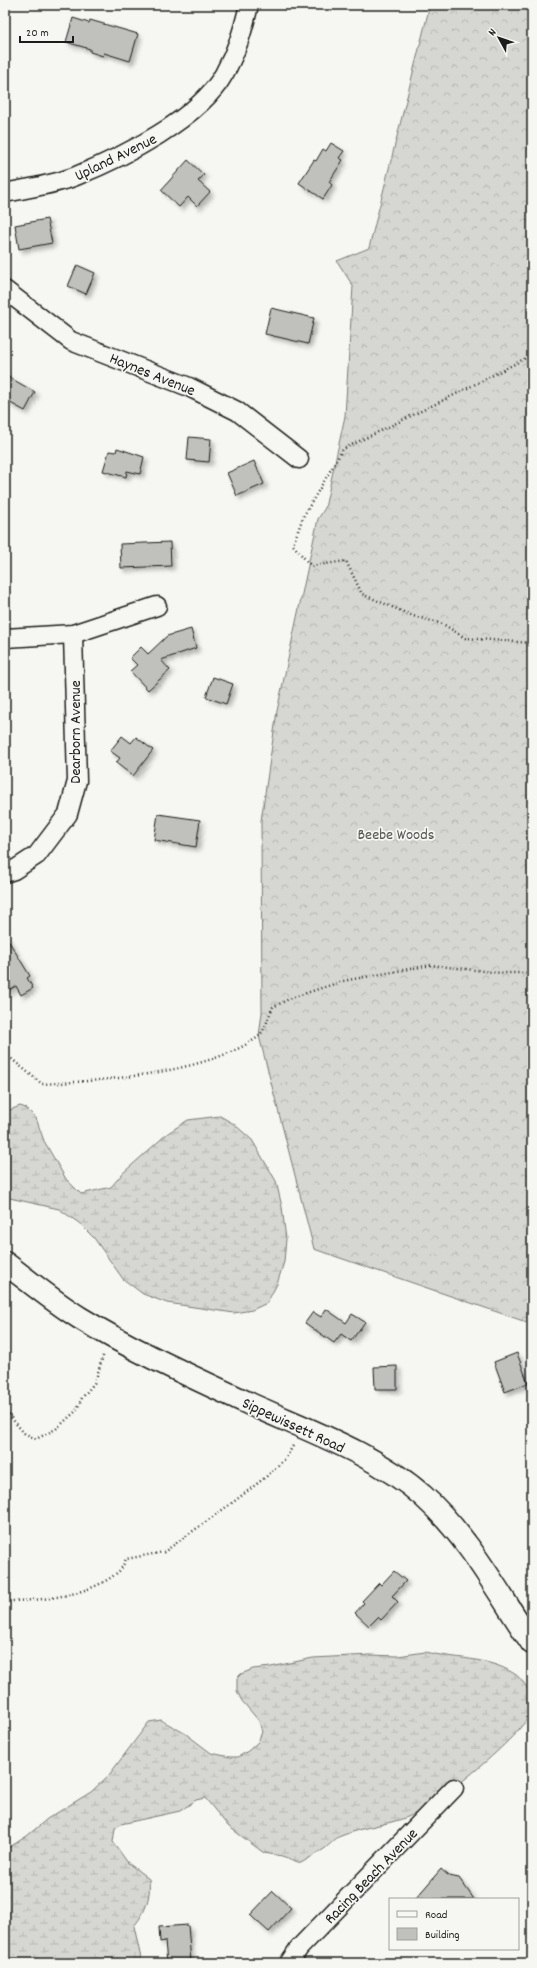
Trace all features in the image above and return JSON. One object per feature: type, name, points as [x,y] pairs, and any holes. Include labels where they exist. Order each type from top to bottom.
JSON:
[{"type":"main road","name":"Sippewissett Road","points":[[5,1263],[52,1299],[107,1334],[370,1460],[422,1495],[461,1537],[532,1643]]},
{"type":"street","name":"Upland Avenue","points":[[5,193],[75,177],[150,141],[190,111],[201,102],[224,75],[240,43],[249,5]]},
{"type":"street","name":"Haynes Avenue","points":[[5,290],[71,341],[189,387],[237,411],[299,459]]},
{"type":"street","points":[[5,638],[73,634],[157,606]]},
{"type":"street","name":"Dearborn Avenue","points":[[5,873],[14,870],[37,855],[68,814],[77,781],[73,634]]},
{"type":"street","name":"Racing Beach Avenue","points":[[289,1963],[300,1948],[454,1788]]},
{"type":"path","points":[[532,355],[343,449],[303,517],[292,545],[311,566],[346,561],[362,594],[413,616],[443,624],[465,638],[532,643]]},
{"type":"path","points":[[5,1058],[8,1056],[42,1084],[112,1080],[177,1068],[226,1054],[259,1036],[273,1007],[291,998],[343,981],[431,965],[501,973],[532,973]]},
{"type":"path","points":[[5,1415],[8,1414],[24,1432],[36,1439],[56,1429],[76,1411],[82,1398],[95,1382],[103,1360],[107,1334]]},
{"type":"path","points":[[5,1601],[33,1601],[89,1589],[119,1572],[126,1559],[164,1552],[236,1500],[286,1458],[295,1442],[296,1425]]},
{"type":"green space","name":"Beebe Woods","points":[[430,5],[532,5],[532,1324],[314,1249],[259,1036],[262,1013],[261,821],[277,711],[318,519],[325,508],[345,416],[353,286],[337,261],[369,248]]},
{"type":"green space","points":[[20,1106],[26,1108],[36,1118],[44,1141],[66,1179],[81,1194],[111,1187],[123,1173],[168,1133],[188,1120],[220,1116],[234,1124],[252,1140],[276,1181],[282,1207],[286,1239],[284,1262],[277,1284],[267,1303],[252,1310],[234,1313],[167,1303],[143,1294],[123,1279],[94,1238],[79,1223],[59,1209],[5,1197],[5,1112]]},
{"type":"green space","points":[[425,1652],[482,1661],[503,1668],[521,1679],[530,1693],[532,1704],[532,1709],[527,1719],[516,1733],[482,1765],[445,1795],[430,1806],[400,1820],[360,1829],[339,1837],[324,1849],[301,1863],[282,1856],[264,1853],[228,1826],[205,1798],[196,1800],[180,1811],[121,1824],[115,1828],[113,1842],[128,1863],[149,1879],[147,1904],[145,1910],[134,1926],[142,1963],[5,1963],[5,1850],[27,1836],[47,1819],[91,1792],[109,1775],[149,1722],[161,1720],[186,1734],[211,1753],[238,1757],[258,1742],[262,1732],[259,1721],[242,1701],[237,1691],[237,1678],[241,1674],[253,1669],[271,1667],[313,1658],[370,1655],[398,1656]]},
{"type":"building","points":[[73,18],[89,23],[90,20],[138,34],[130,61],[104,53],[103,56],[90,52],[90,49],[66,42]]},
{"type":"building","points":[[331,143],[344,151],[339,158],[343,160],[329,182],[332,185],[323,199],[299,183],[314,160],[316,161],[323,149],[326,151]]},
{"type":"building","points":[[188,160],[204,175],[198,181],[210,192],[197,206],[188,197],[179,207],[161,190]]},
{"type":"building","points":[[47,219],[52,243],[19,249],[15,225]]},
{"type":"building","points":[[77,265],[95,273],[86,294],[68,286]]},
{"type":"building","points":[[271,308],[314,318],[308,344],[265,334]]},
{"type":"building","points":[[5,375],[35,392],[25,411],[5,400]]},
{"type":"building","points":[[189,437],[211,439],[209,462],[187,460]]},
{"type":"building","points":[[117,448],[144,457],[140,474],[127,471],[126,477],[103,471],[109,451],[116,452]]},
{"type":"building","points":[[254,461],[264,484],[237,496],[227,473]]},
{"type":"building","points":[[170,542],[171,566],[121,568],[120,544]]},
{"type":"building","points":[[191,629],[196,648],[161,660],[170,670],[148,690],[130,671],[137,665],[130,658],[141,647],[148,654],[167,636]]},
{"type":"building","points":[[213,677],[233,684],[226,704],[206,697]]},
{"type":"building","points":[[122,736],[131,743],[136,737],[153,750],[133,776],[116,763],[120,758],[110,751]]},
{"type":"building","points":[[158,814],[200,820],[196,847],[154,840]]},
{"type":"building","points":[[5,935],[30,976],[27,978],[33,988],[21,995],[16,986],[5,992]]},
{"type":"building","points":[[326,1309],[346,1323],[352,1314],[365,1322],[351,1341],[341,1334],[334,1343],[305,1323],[313,1312],[321,1317]]},
{"type":"building","points":[[517,1353],[528,1383],[505,1392],[494,1362]]},
{"type":"building","points":[[397,1366],[397,1389],[375,1389],[374,1367]]},
{"type":"building","points":[[394,1571],[406,1581],[392,1596],[398,1602],[381,1620],[378,1617],[369,1626],[355,1613],[364,1603],[362,1601],[379,1583],[381,1585]]},
{"type":"building","points":[[441,1869],[449,1876],[459,1878],[473,1898],[416,1898]]},
{"type":"building","points":[[273,1891],[291,1908],[269,1932],[250,1915]]},
{"type":"building","points":[[188,1925],[191,1963],[167,1963],[165,1941],[160,1942],[159,1927]]}]
